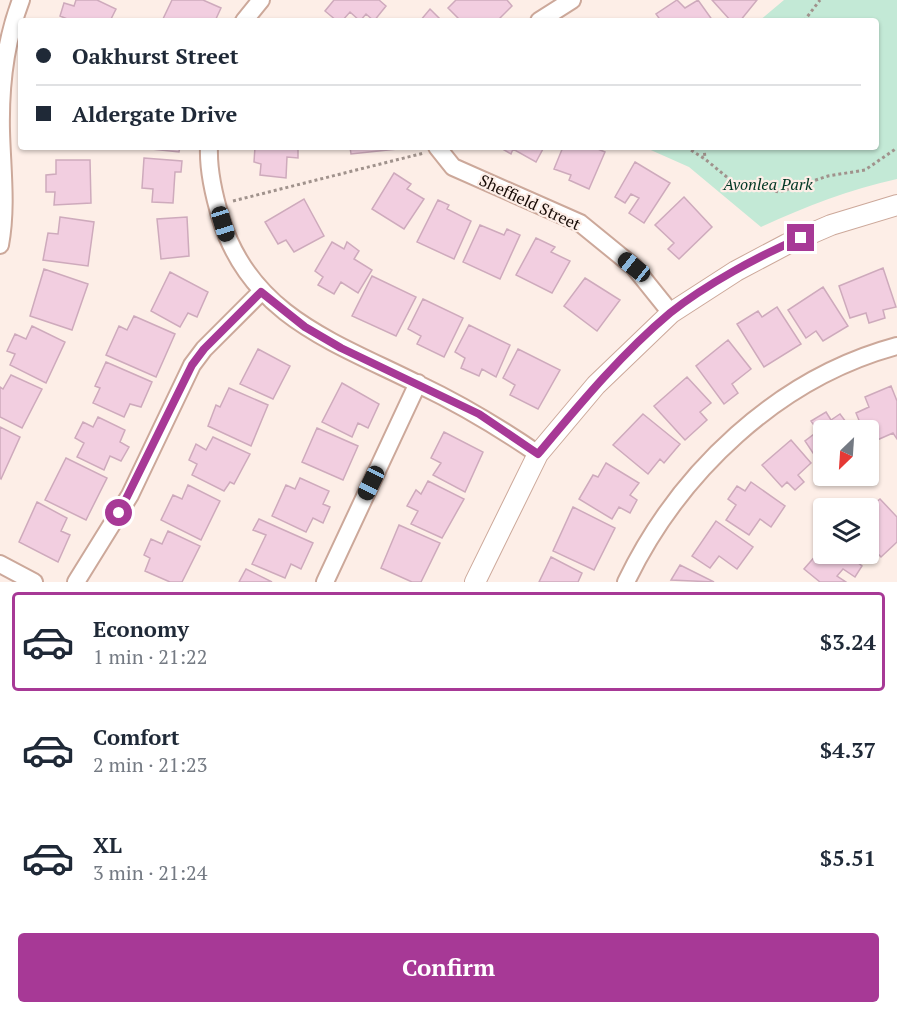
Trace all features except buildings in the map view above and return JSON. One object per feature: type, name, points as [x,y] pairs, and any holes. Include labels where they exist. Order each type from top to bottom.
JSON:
[{"type":"street","points":[[0,245],[4,189],[1,91],[3,48],[21,0]]},
{"type":"street","points":[[246,18],[261,0]]},
{"type":"street","points":[[544,18],[572,0]]},
{"type":"street","points":[[209,150],[217,204],[229,243],[261,292],[305,327],[341,348],[479,414],[538,454]]},
{"type":"street","name":"Sheffield Street","points":[[439,150],[453,166],[580,223],[634,267],[671,313]]},
{"type":"street","points":[[475,582],[538,454],[596,385],[671,313],[736,271],[787,244],[831,225],[897,205]]},
{"type":"street","points":[[76,582],[130,495],[192,365],[204,349],[261,292]]},
{"type":"street","points":[[626,582],[652,535],[681,493],[747,425],[791,393],[841,367],[897,346]]},
{"type":"street","points":[[325,582],[418,383]]},
{"type":"street","points":[[0,564],[34,582]]},
{"type":"path","points":[[806,18],[820,0]]},
{"type":"path","points":[[691,150],[734,183],[779,192],[828,176],[865,170],[897,148]]},
{"type":"path","points":[[217,204],[429,150]]},
{"type":"path","points":[[704,150],[705,159]]},
{"type":"green space","name":"Avonlea Park","points":[[784,0],[897,0],[897,179],[828,199],[761,227],[689,167],[651,150],[879,150],[879,18],[763,18]]},
{"type":"route","points":[[119,513],[130,495],[192,365],[204,349],[261,292],[305,327],[341,348],[479,414],[538,454],[596,385],[671,313],[736,271],[801,238]]}]
